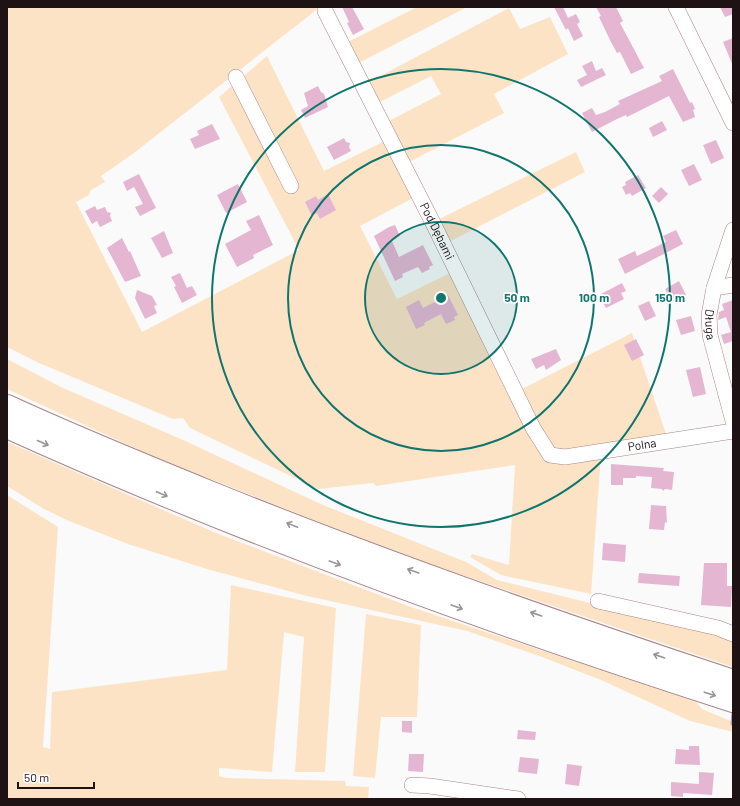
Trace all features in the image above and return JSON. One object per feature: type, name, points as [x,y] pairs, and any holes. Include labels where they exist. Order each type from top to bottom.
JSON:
[{"type":"highway","points":[[7,406],[122,456],[317,535],[482,596],[691,678],[733,701]]},
{"type":"highway","points":[[7,427],[196,509],[316,556],[491,620],[691,678],[733,681]]},
{"type":"street","name":"Pod Dębami","points":[[325,7],[324,11],[435,227],[533,428],[550,455]]},
{"type":"street","points":[[676,7],[733,122]]},
{"type":"street","points":[[236,77],[291,186]]},
{"type":"street","name":"Długa","points":[[733,230],[714,288],[709,315],[710,335],[733,421]]},
{"type":"street","points":[[714,288],[733,285]]},
{"type":"street","name":"Polna","points":[[550,455],[565,457],[733,430]]},
{"type":"street","points":[[598,601],[718,628],[733,634]]},
{"type":"street","points":[[412,785],[430,786],[518,799]]},
{"type":"shaded area","points":[[7,7],[320,7],[134,153],[101,176],[105,182],[91,190],[89,195],[76,202],[142,332],[299,250],[219,97],[267,56],[324,171],[387,140],[415,197],[360,226],[397,299],[452,272],[547,455],[601,454],[591,594],[501,575],[470,557],[472,554],[509,565],[515,465],[376,486],[373,483],[318,489],[190,428],[183,418],[173,419],[39,363],[7,347]]},
{"type":"shaded area","points":[[417,7],[467,7],[355,65],[346,43]]},
{"type":"shaded area","points":[[509,8],[520,29],[550,17],[568,54],[494,94],[504,113],[407,163],[385,123],[441,94],[431,76],[376,104],[365,84]]},
{"type":"shaded area","points":[[576,152],[585,172],[447,243],[435,221]]},
{"type":"shaded area","points":[[632,333],[666,434],[567,452],[552,447],[520,390]]},
{"type":"shaded area","points":[[7,359],[63,388],[183,440],[323,505],[466,562],[497,580],[732,638],[733,667],[400,554],[152,456],[7,389]]},
{"type":"shaded area","points":[[7,442],[216,533],[411,607],[696,702],[702,709],[733,722],[733,732],[690,721],[601,680],[542,657],[467,631],[307,596],[210,570],[128,544],[69,521],[44,509],[7,486]]},
{"type":"shaded area","points":[[7,495],[58,527],[43,747],[50,749],[52,692],[227,670],[231,585],[336,608],[325,772],[295,772],[304,637],[284,632],[272,772],[219,768],[219,776],[226,778],[345,781],[346,786],[369,787],[368,799],[7,799]]},
{"type":"shaded area","points":[[366,614],[421,625],[417,717],[381,717],[375,778],[353,776]]},
{"type":"building","points":[[342,7],[352,7],[364,29],[353,35]]},
{"type":"building","points":[[554,7],[563,7],[568,18],[576,14],[580,22],[577,24],[583,36],[574,41],[568,28],[566,30]]},
{"type":"building","points":[[596,7],[616,7],[623,21],[620,23],[644,68],[631,74],[620,52],[617,53],[610,40]]},
{"type":"building","points":[[720,7],[733,7],[733,14],[725,17]]},
{"type":"building","points":[[733,38],[733,66],[723,42]]},
{"type":"building","points":[[592,61],[596,71],[602,68],[606,75],[581,87],[577,80],[587,75],[582,66]]},
{"type":"building","points":[[673,69],[690,103],[692,102],[695,109],[693,110],[695,117],[683,122],[669,96],[627,117],[626,115],[592,132],[582,113],[592,108],[596,115],[605,112],[620,104],[618,101],[662,81],[659,76]]},
{"type":"building","points":[[318,86],[324,94],[328,107],[305,118],[301,110],[308,106],[304,93]]},
{"type":"building","points":[[662,121],[667,130],[653,137],[649,128]]},
{"type":"building","points":[[212,124],[220,139],[195,149],[190,139],[199,135],[197,131]]},
{"type":"building","points":[[344,138],[346,142],[350,143],[349,147],[351,151],[334,160],[327,147]]},
{"type":"building","points":[[716,140],[724,158],[711,164],[703,145]]},
{"type":"building","points":[[694,164],[702,180],[689,186],[681,170]]},
{"type":"building","points":[[139,174],[156,208],[140,216],[135,207],[143,204],[134,187],[127,191],[123,182]]},
{"type":"building","points":[[638,175],[646,188],[632,196],[630,193],[626,195],[622,187],[626,185],[625,182]]},
{"type":"building","points":[[238,184],[247,202],[226,213],[217,195]]},
{"type":"building","points":[[661,187],[668,194],[659,203],[652,196]]},
{"type":"building","points":[[328,194],[336,210],[320,219],[317,213],[312,216],[305,202],[316,196],[318,200]]},
{"type":"building","points":[[95,206],[97,210],[105,207],[107,212],[111,213],[110,216],[112,221],[100,227],[97,221],[92,224],[85,211]]},
{"type":"building","points":[[259,215],[273,245],[253,255],[254,258],[237,267],[225,244],[251,230],[246,221]]},
{"type":"building","points":[[395,225],[400,236],[392,241],[399,257],[423,245],[433,265],[429,267],[430,269],[422,273],[418,267],[402,274],[403,277],[395,281],[374,236]]},
{"type":"building","points":[[676,230],[683,244],[625,274],[618,259],[635,251],[637,256],[666,242],[663,236]]},
{"type":"building","points":[[164,231],[173,253],[162,258],[151,238]]},
{"type":"building","points":[[122,238],[129,252],[130,251],[141,276],[125,282],[107,248]]},
{"type":"building","points":[[180,273],[187,288],[192,286],[197,295],[182,303],[171,277]]},
{"type":"building","points":[[679,281],[686,295],[672,302],[665,289]]},
{"type":"building","points":[[622,283],[626,291],[621,293],[624,299],[606,308],[599,295]]},
{"type":"building","points":[[137,290],[152,296],[157,305],[154,306],[157,313],[145,319],[135,298]]},
{"type":"building","points":[[448,295],[458,315],[454,317],[455,320],[446,324],[441,314],[424,323],[425,325],[416,329],[406,307],[419,300],[423,308]]},
{"type":"building","points":[[733,300],[733,341],[724,344],[721,335],[731,332],[726,317],[718,320],[719,312],[724,310],[722,304]]},
{"type":"building","points":[[649,301],[656,316],[645,321],[638,306]]},
{"type":"building","points":[[691,316],[695,331],[681,335],[676,320]]},
{"type":"building","points":[[636,339],[644,355],[632,361],[624,345]]},
{"type":"building","points":[[556,349],[561,360],[546,370],[544,365],[536,369],[531,359]]},
{"type":"building","points":[[700,367],[706,394],[693,397],[686,370]]},
{"type":"building","points":[[611,464],[664,468],[663,471],[674,472],[672,490],[665,489],[663,491],[662,489],[651,488],[652,477],[636,476],[636,478],[623,478],[623,485],[611,485]]},
{"type":"building","points":[[651,505],[666,506],[667,523],[665,522],[664,530],[649,529]]},
{"type":"building","points":[[603,543],[626,545],[625,562],[602,560]]},
{"type":"building","points":[[704,563],[727,563],[727,586],[732,586],[731,607],[701,605]]},
{"type":"building","points":[[639,573],[680,576],[679,586],[638,583]]},
{"type":"building","points":[[402,721],[412,721],[412,733],[402,732]]},
{"type":"building","points":[[518,730],[536,732],[535,740],[517,739]]},
{"type":"building","points":[[689,746],[699,746],[700,765],[675,764],[676,749],[689,750]]},
{"type":"building","points":[[409,754],[424,754],[423,772],[408,771]]},
{"type":"building","points":[[520,757],[539,759],[537,774],[518,772]]},
{"type":"building","points":[[567,764],[582,766],[579,786],[565,784]]},
{"type":"building","points":[[699,772],[714,773],[712,795],[683,793],[683,797],[671,796],[671,782],[699,784]]},
{"type":"waterway","points":[[732,724],[733,712]]}]
